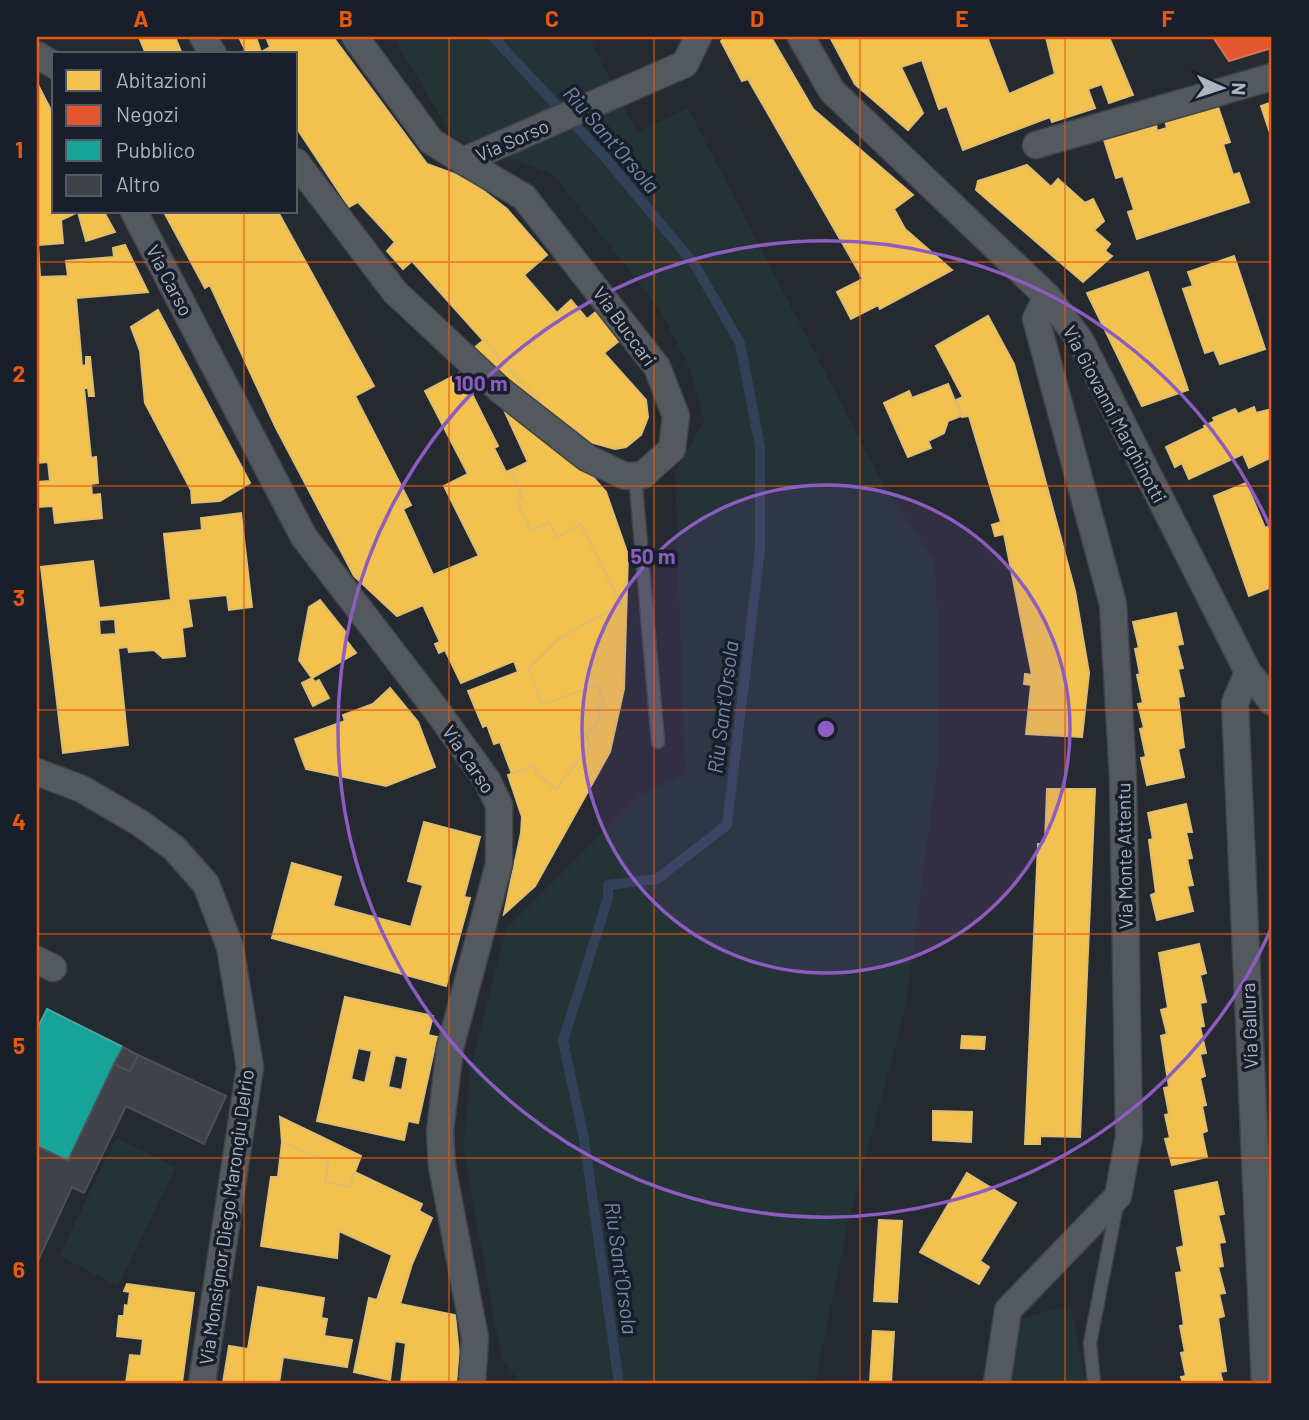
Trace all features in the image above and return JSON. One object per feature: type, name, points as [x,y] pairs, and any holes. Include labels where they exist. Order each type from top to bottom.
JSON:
[{"type":"street","name":"Via Sorso","points":[[355,37],[431,141],[463,161],[685,64],[698,37]]},
{"type":"street","name":"Via Giovanni Marghinotti","points":[[801,37],[832,90],[1047,296],[1080,340],[1248,672],[1272,702]]},
{"type":"street","points":[[1036,145],[1272,77]]},
{"type":"street","name":"Via Buccari","points":[[463,161],[524,197],[657,367],[676,416],[672,449],[643,475],[635,475]]},
{"type":"street","points":[[298,165],[395,292],[471,362],[587,458],[625,476],[635,475]]},
{"type":"street","name":"Via Carso","points":[[135,214],[304,537],[435,708],[487,780],[499,805],[499,864],[450,1048],[440,1131],[442,1166],[475,1338],[472,1383]]},
{"type":"street","name":"Via Monte Attentu","points":[[1047,296],[1036,319],[1113,604],[1123,778],[1129,1138],[1118,1196]]},
{"type":"street","name":"Via Gallura","points":[[1248,672],[1235,703],[1265,1383]]},
{"type":"street","name":"Via Monsignor Diego Marongiu Delrio","points":[[37,772],[82,789],[140,823],[174,848],[206,884],[230,947],[250,1068],[202,1383]]},
{"type":"street","points":[[997,1383],[1008,1310],[1118,1196]]},
{"type":"lane","points":[[635,475],[658,742]]},
{"type":"lane","points":[[1094,1383],[1090,1343],[1118,1196]]},
{"type":"shaded area","points":[[393,37],[589,37],[637,132],[688,108],[884,486],[935,562],[939,661],[938,761],[905,1010],[847,1228],[815,1383],[520,1383],[501,1357],[463,1147],[470,1071],[506,929],[640,795],[685,774],[675,472],[704,421],[690,369],[660,310],[554,175],[452,136]]},
{"type":"shaded area","points":[[116,1138],[176,1167],[118,1286],[59,1256]]},
{"type":"shaded area","points":[[1070,1304],[1086,1383],[1011,1383],[1016,1321]]},
{"type":"building: Abitazioni","points":[[139,37],[175,37],[181,52],[145,52]]},
{"type":"building: Abitazioni","points":[[239,37],[256,37],[261,52],[246,52]]},
{"type":"building: Abitazioni","points":[[266,37],[333,37],[427,164],[468,179],[507,209],[547,255],[524,275],[557,313],[571,300],[587,319],[597,311],[620,340],[604,353],[646,400],[648,417],[641,435],[626,447],[615,449],[590,442],[575,430],[569,436],[412,261],[403,269],[387,251],[395,242],[358,202],[349,207],[298,130],[298,52],[261,52],[270,47]]},
{"type":"building: Abitazioni","points":[[724,37],[771,37],[813,109],[913,195],[894,209],[905,229],[952,270],[880,309],[878,305],[851,319],[837,292],[863,279],[748,79],[742,81],[721,41]]},
{"type":"building: Abitazioni","points":[[830,37],[987,37],[1009,94],[1055,74],[1046,37],[1109,37],[1133,95],[1109,103],[1102,84],[1088,89],[1095,108],[1052,122],[1050,117],[963,150],[947,106],[939,109],[922,60],[901,67],[923,113],[908,130],[855,84]]},
{"type":"building: Abitazioni","points":[[37,83],[52,112],[52,214],[74,214],[61,220],[63,243],[38,245],[40,277],[68,276],[66,261],[114,257],[113,248],[125,245],[148,292],[76,298],[82,366],[86,365],[86,357],[90,357],[94,396],[89,396],[88,388],[84,388],[91,458],[96,457],[98,483],[91,484],[92,495],[100,494],[102,518],[55,523],[53,506],[37,507],[37,482],[50,481],[48,462],[37,463]]},
{"type":"building: Abitazioni","points":[[1272,102],[1272,139],[1261,106]]},
{"type":"building: Abitazioni","points":[[1217,104],[1230,142],[1223,144],[1233,175],[1239,173],[1249,202],[1137,239],[1128,212],[1134,210],[1123,176],[1116,178],[1104,140],[1156,124],[1157,131],[1167,128],[1165,121]]},
{"type":"building: Abitazioni","points":[[1027,165],[1051,187],[1058,179],[1085,203],[1093,199],[1104,221],[1094,230],[1110,244],[1105,251],[1112,256],[1083,282],[976,190],[978,181]]},
{"type":"building: Abitazioni","points":[[79,214],[105,214],[115,232],[86,241]]},
{"type":"building: Abitazioni","points":[[165,214],[279,214],[374,386],[355,396],[411,505],[403,509],[433,575],[479,556],[444,486],[468,474],[425,391],[461,372],[498,446],[494,448],[506,472],[511,470],[522,497],[517,500],[531,531],[549,522],[557,537],[581,524],[621,604],[558,639],[529,668],[542,705],[597,684],[605,705],[596,709],[600,717],[595,728],[585,732],[590,746],[556,789],[537,774],[534,765],[512,774],[500,742],[494,744],[487,725],[483,727],[468,691],[518,672],[514,661],[461,683],[445,650],[439,653],[435,644],[440,642],[423,605],[397,616],[354,576],[275,426],[210,285],[205,288]]},
{"type":"building: Abitazioni","points":[[1234,256],[1265,349],[1220,364],[1214,350],[1205,353],[1183,289],[1193,286],[1188,272]]},
{"type":"building: Abitazioni","points":[[1148,272],[1188,390],[1142,406],[1087,293]]},
{"type":"building: Abitazioni","points":[[158,310],[250,483],[220,501],[192,503],[191,490],[145,403],[140,351],[131,327]]},
{"type":"building: Abitazioni","points":[[988,316],[1014,364],[1075,591],[1089,673],[1082,737],[1026,734],[1031,685],[1024,684],[1025,674],[1032,675],[1004,534],[995,536],[992,525],[1001,522],[969,416],[962,417],[956,400],[963,397],[936,346]]},
{"type":"building: Abitazioni","points":[[484,340],[569,436],[474,348]]},
{"type":"building: Abitazioni","points":[[948,384],[961,416],[948,421],[944,433],[928,441],[931,448],[908,457],[884,403],[909,391],[912,398]]},
{"type":"building: Abitazioni","points":[[499,399],[572,453],[606,492],[628,555],[624,689],[610,752],[535,886],[504,914],[522,817],[508,775],[534,765],[537,774],[556,789],[590,746],[585,732],[595,728],[600,717],[596,709],[605,705],[597,684],[542,705],[529,668],[558,639],[621,604],[581,524],[557,537],[549,522],[531,531],[517,500],[522,497],[511,470],[528,462]]},
{"type":"building: Abitazioni","points":[[1254,407],[1256,413],[1272,409],[1272,457],[1249,468],[1243,454],[1189,479],[1182,463],[1175,467],[1166,447],[1205,428],[1204,426],[1215,421],[1213,418],[1235,409],[1238,414]]},
{"type":"building: Abitazioni","points":[[1246,483],[1265,528],[1272,525],[1272,587],[1249,596],[1214,496]]},
{"type":"building: Abitazioni","points":[[241,513],[252,607],[229,610],[227,595],[188,599],[192,626],[182,628],[185,656],[163,658],[154,650],[129,652],[128,647],[118,648],[128,745],[63,753],[41,567],[93,561],[99,608],[171,600],[164,534],[202,530],[201,518]],"holes":[[[115,619],[116,634],[100,635],[99,620]]]},
{"type":"building: Abitazioni","points":[[320,600],[347,634],[343,636],[356,653],[312,678],[299,660],[309,607]]},
{"type":"building: Abitazioni","points":[[1176,613],[1183,644],[1177,645],[1183,668],[1178,669],[1184,696],[1178,697],[1184,747],[1178,749],[1184,777],[1147,785],[1141,758],[1146,757],[1140,729],[1144,728],[1138,704],[1143,703],[1135,649],[1139,648],[1133,622]]},
{"type":"building: Abitazioni","points":[[312,678],[315,682],[319,680],[329,698],[313,706],[302,683]]},
{"type":"building: Abitazioni","points":[[390,688],[418,722],[435,767],[386,786],[306,769],[295,739],[345,721],[343,715],[373,704]]},
{"type":"building: Abitazioni","points":[[1047,789],[1095,789],[1080,1137],[1040,1136],[1040,1144],[1025,1144],[1038,844],[1045,844]]},
{"type":"building: Abitazioni","points":[[1186,804],[1192,832],[1186,832],[1192,858],[1187,859],[1193,885],[1187,886],[1193,911],[1157,920],[1151,895],[1156,893],[1149,840],[1153,839],[1148,813]]},
{"type":"building: Abitazioni","points":[[424,822],[480,837],[464,897],[470,898],[446,986],[272,938],[292,863],[341,877],[333,906],[411,927],[423,885],[408,881]]},
{"type":"building: Abitazioni","points":[[1199,944],[1206,973],[1200,975],[1206,1002],[1200,1003],[1204,1026],[1200,1027],[1206,1053],[1200,1054],[1205,1076],[1200,1078],[1206,1105],[1202,1106],[1207,1131],[1202,1133],[1207,1157],[1172,1165],[1165,1139],[1170,1138],[1165,1115],[1169,1114],[1164,1088],[1169,1087],[1161,1036],[1167,1034],[1161,1010],[1168,1008],[1159,953]]},
{"type":"building: Abitazioni","points":[[345,997],[433,1016],[428,1035],[437,1037],[418,1123],[408,1121],[404,1140],[317,1121]],"holes":[[[358,1048],[372,1051],[365,1083],[351,1079]],[[395,1055],[408,1058],[402,1090],[388,1087]]]},
{"type":"building: Abitazioni","points":[[962,1036],[985,1037],[984,1049],[961,1048]]},
{"type":"building: Abitazioni","points":[[933,1111],[972,1112],[971,1142],[933,1140]]},
{"type":"building: Abitazioni","points":[[280,1117],[361,1156],[349,1187],[325,1182],[328,1162],[282,1142]]},
{"type":"building: Abitazioni","points":[[282,1142],[328,1162],[325,1182],[349,1187],[355,1172],[422,1204],[419,1211],[432,1218],[412,1264],[400,1304],[455,1315],[459,1353],[456,1383],[401,1383],[406,1343],[395,1341],[390,1380],[354,1372],[369,1298],[377,1300],[392,1255],[339,1231],[337,1258],[261,1246],[271,1177],[278,1177]]},
{"type":"building: Abitazioni","points":[[967,1173],[1016,1203],[980,1261],[989,1267],[979,1284],[920,1252]]},
{"type":"building: Abitazioni","points":[[1217,1182],[1224,1214],[1218,1215],[1225,1242],[1219,1243],[1223,1266],[1218,1267],[1225,1293],[1219,1294],[1224,1316],[1218,1318],[1226,1371],[1220,1372],[1223,1383],[1183,1383],[1181,1377],[1186,1376],[1181,1353],[1185,1352],[1180,1326],[1184,1325],[1176,1273],[1182,1272],[1177,1248],[1184,1246],[1175,1191]]},
{"type":"building: Abitazioni","points":[[879,1220],[902,1221],[897,1302],[874,1301]]},
{"type":"building: Abitazioni","points":[[127,1284],[194,1293],[182,1383],[126,1383],[130,1355],[141,1356],[143,1339],[117,1336],[119,1316],[124,1316],[125,1305],[128,1306],[130,1292],[124,1291]]},
{"type":"building: Abitazioni","points":[[258,1287],[324,1298],[321,1318],[327,1319],[324,1336],[352,1340],[347,1367],[283,1357],[279,1383],[223,1383],[229,1346],[248,1349]]},
{"type":"building: Abitazioni","points":[[873,1331],[894,1332],[891,1383],[870,1383]]},
{"type":"building: Negozi","points":[[1213,37],[1272,37],[1272,48],[1229,61]]},
{"type":"building: Pubblico","points":[[47,1009],[123,1047],[68,1161],[37,1146],[37,1029]]},
{"type":"building: Altro","points":[[123,1047],[138,1055],[130,1072],[114,1064]]},
{"type":"building: Altro","points":[[138,1055],[226,1096],[204,1144],[126,1106],[84,1193],[72,1187],[37,1263],[37,1146],[68,1161],[114,1064],[130,1072]]},
{"type":"waterway","name":"Riu Sant'Orsola","points":[[493,37],[603,155],[695,265],[740,343],[760,447],[760,550],[727,825],[657,879],[608,885],[608,898],[563,1041],[584,1139],[619,1383]]}]
